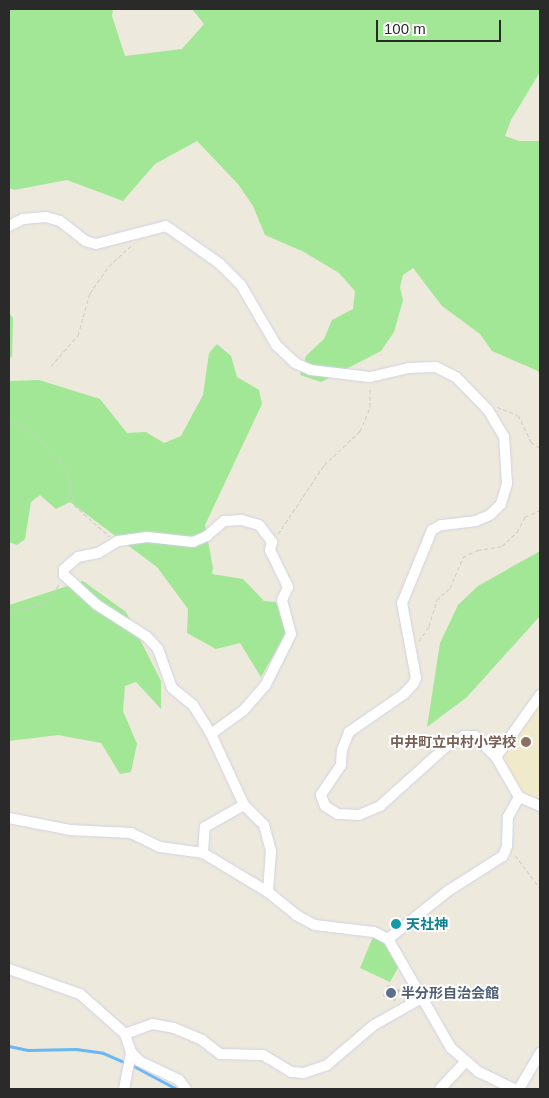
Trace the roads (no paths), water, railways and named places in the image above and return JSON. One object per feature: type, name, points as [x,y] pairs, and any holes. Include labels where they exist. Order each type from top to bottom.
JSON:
[{"type":"street","points":[[9,226],[23,219],[46,217],[60,221],[86,241],[96,244],[166,226],[220,264],[241,286],[276,346],[295,363],[311,370],[370,376],[409,368],[436,366],[456,377],[484,406],[504,437],[507,484],[501,504],[490,515],[476,521],[442,525],[432,530],[402,603],[416,678],[404,694],[349,732],[342,750],[341,765],[322,790],[322,801],[338,814],[350,816],[380,806],[427,760],[464,736],[475,736],[496,757],[519,797],[540,806]]},
{"type":"street","points":[[211,734],[243,711],[265,686],[291,634],[282,600],[288,587],[270,550],[272,542],[259,525],[241,520],[224,521],[207,536],[193,542],[147,538],[115,542],[98,553],[78,557],[64,569],[64,575],[96,605],[146,637],[158,649],[172,688],[193,705],[211,734],[244,805],[264,825],[271,852],[268,892]]},
{"type":"street","points":[[496,757],[540,695]]},
{"type":"street","points":[[388,939],[448,891],[505,852],[508,817],[519,797]]},
{"type":"street","points":[[203,853],[206,827],[244,805]]},
{"type":"street","points":[[9,818],[70,830],[131,833],[160,847],[203,853],[268,892],[296,915],[315,925],[374,932],[388,939],[442,1034],[465,1062],[514,1089]]},
{"type":"street","points":[[9,970],[80,994],[125,1034],[131,1052],[124,1089]]},
{"type":"street","points":[[125,1034],[152,1024],[174,1028],[202,1040],[220,1054],[263,1055],[290,1072],[304,1073],[327,1065],[374,1025],[422,998]]},
{"type":"street","points":[[131,1052],[157,1072],[178,1080],[186,1089]]},
{"type":"street","points":[[519,1089],[540,1053]]},
{"type":"street","points":[[440,1089],[465,1062]]},
{"type":"waterway","points":[[9,1046],[28,1050],[76,1049],[103,1053],[127,1063]]},
{"type":"waterway","points":[[132,1065],[177,1089]]},
{"type":"place","name":"中井町立中村小学校","points":[[526,742]]},
{"type":"place","name":"天社神","points":[[396,924]]},
{"type":"place","name":"半分形自治会館","points":[[391,993]]}]
